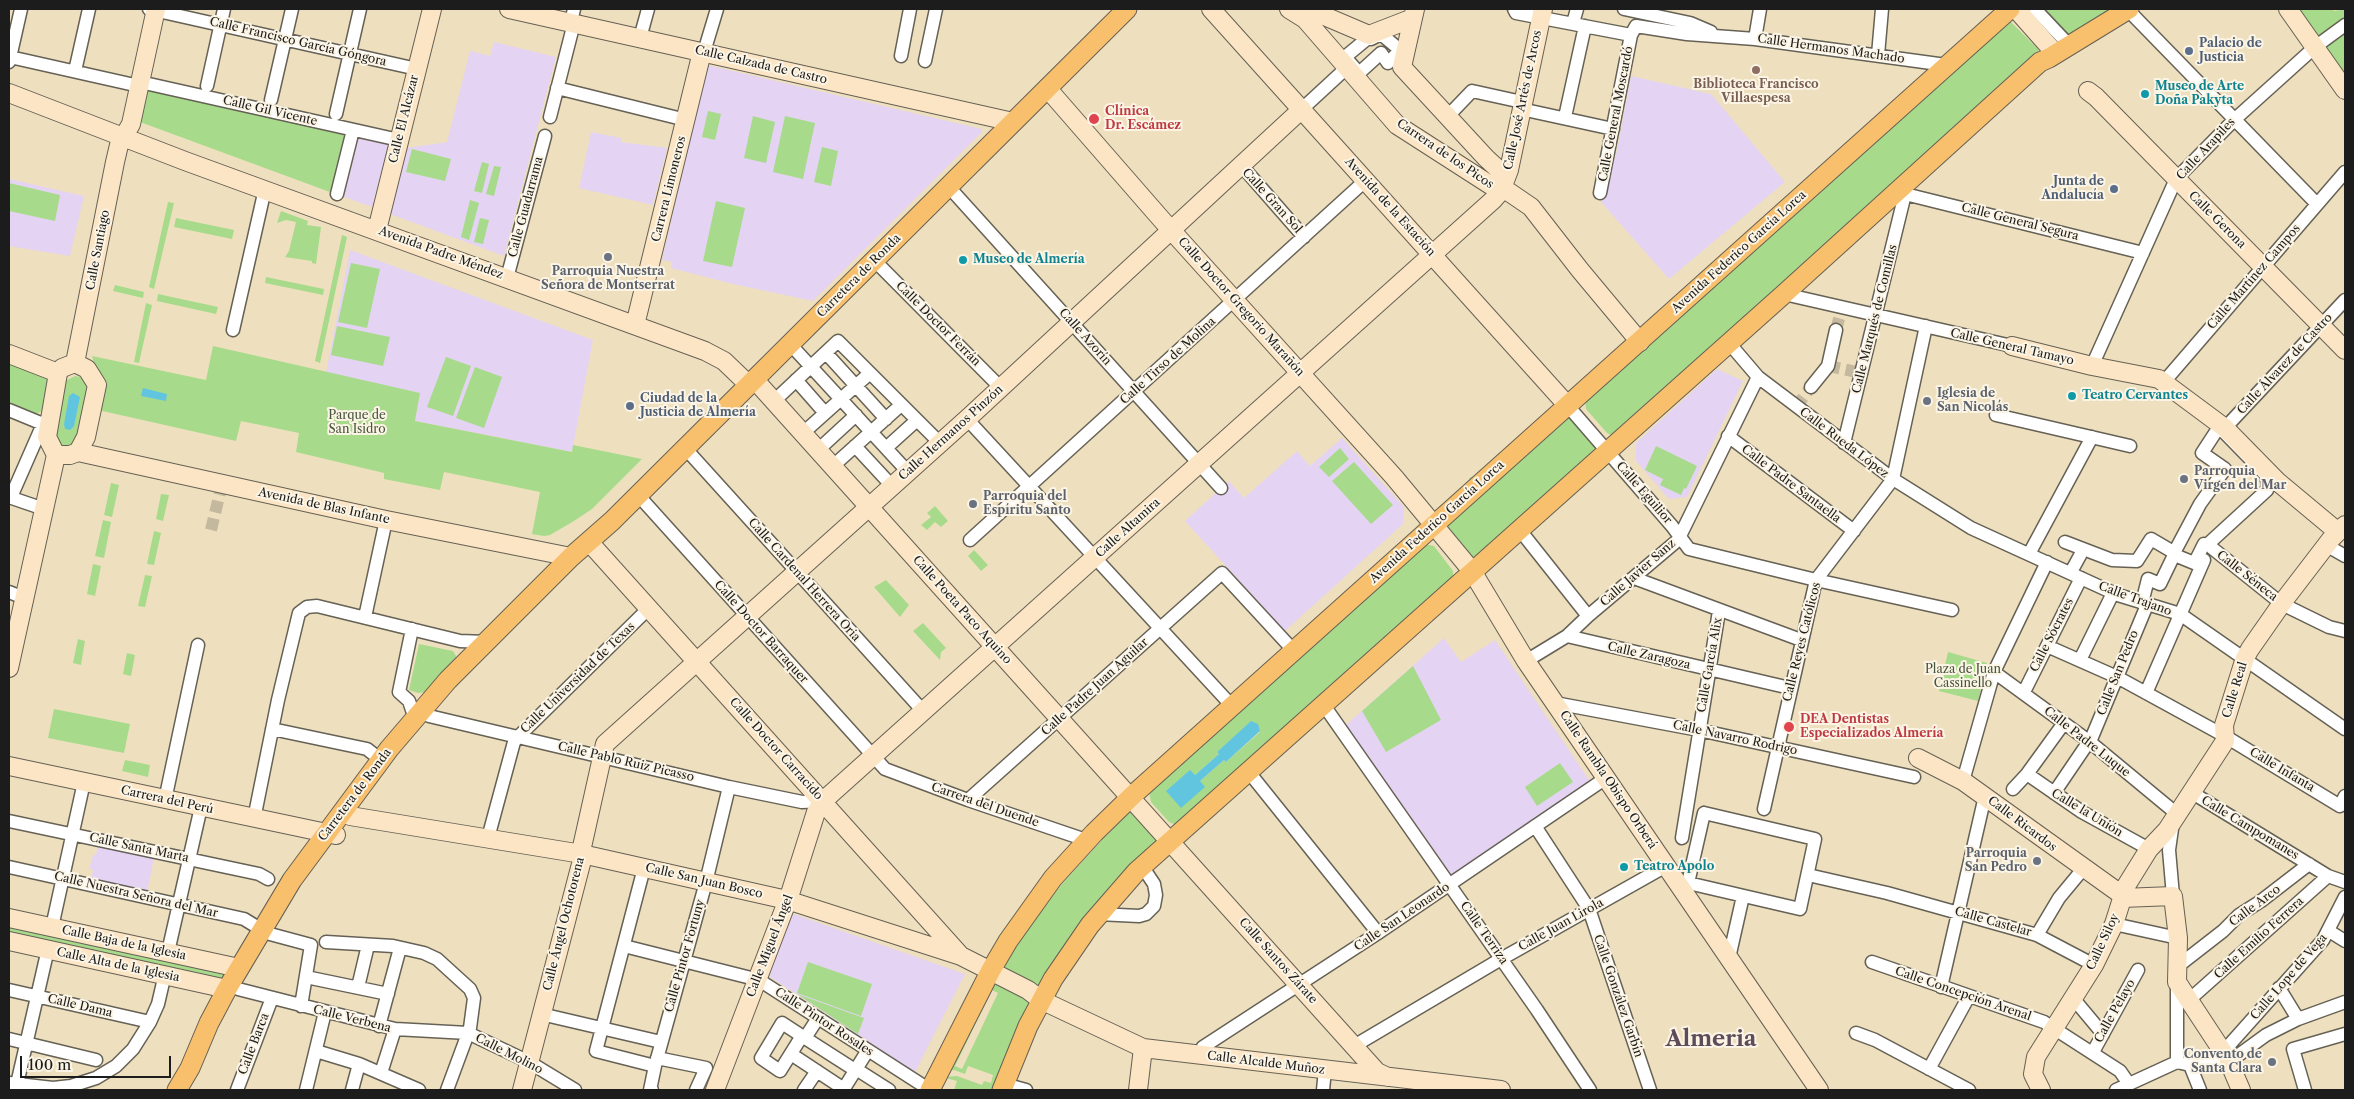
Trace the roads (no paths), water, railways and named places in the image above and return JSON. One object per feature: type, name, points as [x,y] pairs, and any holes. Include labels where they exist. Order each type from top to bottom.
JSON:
[{"type":"main road","name":"Carretera de Ronda","points":[[177,1090],[190,1068],[209,1023],[266,932],[381,760],[577,560],[590,543],[1128,9]]},
{"type":"main road","name":"Avenida Federico García Lorca","points":[[930,1090],[991,970],[1037,899],[1086,840],[1134,794],[2010,9]]},
{"type":"main road","points":[[1003,1087],[1041,1000],[1067,956],[1098,914],[1142,866],[1607,450],[1903,191],[2040,62],[2129,9]]},
{"type":"main road","name":"Carretera de Ronda","points":[[331,833],[350,816],[448,680],[571,557],[590,543]]},
{"type":"main road","name":"Carretera de Ronda","points":[[189,1090],[239,968],[266,932]]},
{"type":"main road","points":[[169,1090],[190,1068]]},
{"type":"street","points":[[9,60],[21,9]]},
{"type":"street","points":[[74,72],[88,9]]},
{"type":"street","name":"Calle Francisco García Góngora","points":[[154,9],[417,69]]},
{"type":"street","name":"Calle Santiago","points":[[75,363],[115,162],[131,124],[154,9]]},
{"type":"street","points":[[207,86],[224,9]]},
{"type":"street","points":[[272,100],[292,9]]},
{"type":"street","points":[[336,114],[360,9]]},
{"type":"street","name":"Calle El Alcázar","points":[[377,230],[432,9]]},
{"type":"street","name":"Calle Calzada de Castro","points":[[510,9],[573,18],[640,38],[1013,122]]},
{"type":"street","points":[[640,38],[648,9]]},
{"type":"street","points":[[703,52],[717,9]]},
{"type":"street","points":[[901,56],[910,9]]},
{"type":"street","points":[[925,61],[936,9]]},
{"type":"street","name":"Avenida de la Estación","points":[[1211,9],[1568,406]]},
{"type":"street","name":"Carrera de los Picos","points":[[1289,9],[1305,18],[1398,126],[1477,176],[1501,190],[1509,192],[1531,207],[1640,342]]},
{"type":"street","points":[[1308,9],[1369,36],[1414,13]]},
{"type":"street","name":"Calle Hermanos Machado","points":[[1514,9],[1516,12],[1542,12],[1579,24],[1634,31],[1715,34],[1946,65]]},
{"type":"street","points":[[1564,117],[1579,24],[1577,9]]},
{"type":"street","name":"Calle Hermanos Machado","points":[[1624,9],[1690,23],[1715,34]]},
{"type":"street","points":[[1755,39],[1760,9]]},
{"type":"street","points":[[1878,55],[1882,9]]},
{"type":"street","points":[[2016,9],[2062,49]]},
{"type":"street","points":[[2035,9],[2062,49]]},
{"type":"street","points":[[2129,9],[2317,204]]},
{"type":"street","points":[[2288,9],[2345,90]]},
{"type":"street","name":"Calle José Artés de Arcos","points":[[1501,190],[1509,170],[1542,12]]},
{"type":"street","name":"Calle General Moscardó","points":[[1600,193],[1639,12]]},
{"type":"street","points":[[1414,13],[1402,67],[1486,158],[1499,170],[1509,170]]},
{"type":"street","points":[[550,117],[573,18]]},
{"type":"street","name":"Calle Arapiles","points":[[2092,366],[2176,179],[2234,120],[2315,47],[2345,25]]},
{"type":"street","name":"Carrera Limoneros","points":[[635,325],[703,52]]},
{"type":"street","name":"Calle Gil Vicente","points":[[9,60],[140,84],[399,140]]},
{"type":"street","points":[[1302,108],[1341,73]]},
{"type":"street","points":[[557,88],[686,120]]},
{"type":"street","name":"Calle Doctor Gregorio Marañón","points":[[1047,88],[1434,525]]},
{"type":"street","points":[[1448,116],[1472,91],[1613,129]]},
{"type":"street","name":"Calle Gerona","points":[[2088,91],[2345,350]]},
{"type":"street","name":"Avenida Padre Méndez","points":[[9,93],[124,138],[712,354],[751,382]]},
{"type":"street","name":"Calle Hermanos Pinzón","points":[[603,757],[605,744],[1001,388],[1302,108]]},
{"type":"street","points":[[336,194],[353,130]]},
{"type":"street","name":"Calle Guadarrama","points":[[507,278],[545,136]]},
{"type":"street","points":[[1477,176],[1486,158]]},
{"type":"street","name":"Calle Gran Sol","points":[[1241,166],[1304,237]]},
{"type":"street","name":"Calle Martínez Campos","points":[[2164,383],[2345,172]]},
{"type":"street","name":"Calle Tirso de Molina","points":[[970,540],[1366,180]]},
{"type":"street","name":"Calle Azorín","points":[[948,186],[1220,488]]},
{"type":"street","points":[[233,330],[265,189]]},
{"type":"street","name":"Calle Altamira","points":[[823,801],[879,762],[923,711],[1432,255],[1501,190]]},
{"type":"street","name":"Calle General Segura","points":[[1903,191],[2143,253]]},
{"type":"street","name":"Calle Marqués de Comillas","points":[[1844,443],[1876,315],[1903,191]]},
{"type":"street","name":"Calle Doctor Ferrán","points":[[874,260],[1001,388]]},
{"type":"street","name":"Calle General Tamayo","points":[[1784,294],[2092,366],[2159,379],[2225,428],[2278,482],[2342,529]]},
{"type":"street","name":"Calle Álvarez de Castro","points":[[2225,428],[2345,300]]},
{"type":"street","name":"Calle Reyes Católicos","points":[[1764,809],[1816,580],[1893,479],[1926,326]]},
{"type":"street","points":[[1811,387],[1828,366],[1836,330]]},
{"type":"street","points":[[774,401],[838,341],[940,443]]},
{"type":"street","name":"Calle Rueda López","points":[[1728,343],[1758,377],[1893,479],[1970,528],[2029,554]]},
{"type":"street","points":[[790,344],[908,472]]},
{"type":"street","points":[[826,353],[887,418]]},
{"type":"street","points":[[9,354],[58,373]]},
{"type":"street","points":[[44,509],[10,497],[47,419],[58,373],[62,368],[75,363],[87,370],[97,385],[86,437],[78,452],[70,455],[56,455]]},
{"type":"street","points":[[803,433],[870,373]]},
{"type":"street","name":"Calle Javier Sanz","points":[[1526,661],[1567,636],[1634,578],[1689,519],[1758,377]]},
{"type":"street","points":[[796,380],[825,413]]},
{"type":"street","name":"Calle Poeta Paco Aquino","points":[[751,382],[774,401],[1060,718],[1174,837]]},
{"type":"street","points":[[832,466],[901,405]]},
{"type":"street","name":"Calle Eguilior","points":[[1568,406],[1676,531],[1689,549],[1816,580],[1952,610]]},
{"type":"street","points":[[9,410],[47,419]]},
{"type":"street","points":[[818,450],[856,415]]},
{"type":"street","points":[[1996,415],[2130,446]]},
{"type":"street","points":[[9,668],[16,595],[44,509],[56,455],[47,437],[47,419]]},
{"type":"street","points":[[967,419],[1232,706]]},
{"type":"street","points":[[886,448],[917,420]]},
{"type":"street","points":[[2064,542],[2112,560],[2138,561],[2151,539],[2177,556],[2198,565],[2199,562],[2196,560],[2204,544],[2207,545],[2267,490],[2266,475],[2219,427],[2202,453],[2225,469],[2199,506],[2175,553]]},
{"type":"street","name":"Calle Padre Santaella","points":[[1728,436],[1854,531]]},
{"type":"street","points":[[2029,554],[2092,437]]},
{"type":"street","points":[[855,446],[892,486]]},
{"type":"street","name":"Calle Cardenal Herrera Oria","points":[[685,448],[923,711]]},
{"type":"street","name":"Avenida de Blas Infante","points":[[78,452],[386,520],[571,557]]},
{"type":"street","points":[[2146,693],[2205,557],[2225,530],[2278,482]]},
{"type":"street","name":"Calle Doctor Barraquer","points":[[638,495],[879,762]]},
{"type":"street","points":[[365,617],[386,520]]},
{"type":"street","name":"Calle Rambla Obispo Orberá","points":[[1434,525],[1472,571],[1526,661],[1817,1088]]},
{"type":"street","name":"Calle Real","points":[[2184,1063],[2177,974],[2178,938],[2169,850],[2175,817],[2225,741],[2223,735],[2224,725],[2245,658],[2262,629],[2326,545],[2342,529]]},
{"type":"street","points":[[1519,530],[1588,616]]},
{"type":"street","name":"Calle Doctor Carracido","points":[[590,543],[933,922],[961,956]]},
{"type":"street","points":[[2326,545],[2345,556]]},
{"type":"street","name":"Calle Séneca","points":[[2212,548],[2282,604],[2329,627],[2345,631]]},
{"type":"street","name":"Calle Sócrates","points":[[2024,692],[2047,646],[2076,575],[2083,550]]},
{"type":"street","name":"Calle San Pedro","points":[[2054,793],[2090,742],[2144,604],[2148,579],[2160,584],[2175,553]]},
{"type":"street","name":"Calle Trajano","points":[[2029,554],[2113,593],[2180,614],[2345,729]]},
{"type":"street","points":[[1963,781],[1994,672],[2047,562]]},
{"type":"street","name":"Calle Padre Juan Aguilar","points":[[968,800],[1222,573],[1294,651]]},
{"type":"street","points":[[1634,578],[1801,640]]},
{"type":"street","points":[[2080,660],[2113,593]]},
{"type":"street","points":[[254,819],[272,729],[299,614],[307,608],[317,606],[460,641],[486,642]]},
{"type":"street","name":"Calle Universidad de Texas","points":[[488,838],[514,742],[649,608]]},
{"type":"street","name":"Calle García Alix","points":[[1682,838],[1708,669],[1719,611]]},
{"type":"street","points":[[412,630],[398,692],[410,701],[422,718]]},
{"type":"street","name":"Calle Zaragoza","points":[[1567,636],[1790,688]]},
{"type":"street","points":[[166,800],[198,645]]},
{"type":"street","name":"Calle Infanta","points":[[2047,646],[2116,677],[2342,801]]},
{"type":"street","name":"Calle Padre Luque","points":[[1994,672],[2024,692],[2090,742],[2175,817]]},
{"type":"street","name":"Calle Navarro Rodrigo","points":[[1555,703],[1778,746],[1914,777]]},
{"type":"street","name":"Calle Terriza","points":[[1323,704],[1590,1090]]},
{"type":"street","name":"Calle Pablo Ruiz Picasso","points":[[422,718],[518,737],[729,787],[802,802],[823,801]]},
{"type":"street","points":[[2013,789],[2027,774],[2064,723]]},
{"type":"street","points":[[272,729],[367,749],[381,760]]},
{"type":"street","name":"Calle Ángel Ochotorena","points":[[522,1090],[582,860],[603,757]]},
{"type":"street","name":"Calle Ricardos","points":[[1918,758],[1963,781],[2122,896]]},
{"type":"street","name":"Carrera del Duende","points":[[879,762],[968,800],[1086,840]]},
{"type":"street","name":"Carrera del Perú","points":[[9,766],[254,819],[331,833]]},
{"type":"street","points":[[1248,771],[1378,933]]},
{"type":"street","name":"Calle la Unión","points":[[2027,774],[2082,812],[2149,849]]},
{"type":"street","name":"Calle San Leonardo","points":[[1205,1056],[1203,1047],[1450,885],[1606,778]]},
{"type":"street","points":[[52,927],[84,782]]},
{"type":"street","name":"Calle Pintor Fortuny","points":[[652,1090],[650,1090],[661,1042],[706,882],[729,787]]},
{"type":"street","name":"Calle Campomanes","points":[[2191,792],[2328,876],[2345,882]]},
{"type":"street","points":[[1941,987],[1985,796]]},
{"type":"street","name":"Calle Miguel Ángel","points":[[715,1090],[787,900],[816,812],[823,801]]},
{"type":"street","points":[[168,952],[201,807]]},
{"type":"street","points":[[1704,813],[1815,839],[1808,875],[1800,909],[1688,883],[1704,813]]},
{"type":"street","name":"Calle San Juan Bosco","points":[[350,816],[582,854],[787,900],[961,956],[991,970],[1041,1000]]},
{"type":"street","name":"Calle Siloy","points":[[2041,1090],[2034,1074],[2035,1060],[2094,965],[2114,924],[2122,896],[2149,849],[2167,830],[2175,817]]},
{"type":"street","name":"Calle Santa Marta","points":[[9,821],[259,874],[268,879]]},
{"type":"street","name":"Calle González Garbín","points":[[1535,826],[1589,909],[1650,1090]]},
{"type":"street","name":"Calle Santos Zárate","points":[[1174,837],[1299,985],[1354,1046],[1370,1071],[1388,1077],[1440,1087]]},
{"type":"street","name":"Calle Arco","points":[[2177,974],[2239,914],[2263,900],[2309,864]]},
{"type":"street","points":[[1098,914],[1138,916],[1146,914],[1154,906],[1156,895],[1154,884],[1142,866]]},
{"type":"street","name":"Calle Juan Lirola","points":[[1354,1046],[1501,959],[1666,866]]},
{"type":"street","name":"Calle Nuestra Señora del Mar","points":[[9,867],[244,919],[266,932],[311,945],[306,976]]},
{"type":"street","points":[[644,868],[596,1051],[656,1062],[706,1068],[696,1090]]},
{"type":"street","points":[[2037,935],[2059,898],[2083,869]]},
{"type":"street","name":"Calle Castelar","points":[[1808,875],[1888,893],[2037,935],[2094,965]]},
{"type":"street","name":"Calle Emilio Ferrera","points":[[2189,1000],[2328,876]]},
{"type":"street","points":[[1729,958],[1743,896]]},
{"type":"street","points":[[2122,896],[2173,896]]},
{"type":"street","name":"Calle Lope de Vega","points":[[2226,1057],[2280,988],[2305,962],[2329,931],[2345,897]]},
{"type":"street","name":"Calle Baja de la Iglesia","points":[[9,918],[239,968]]},
{"type":"street","points":[[918,942],[931,932],[933,922]]},
{"type":"street","points":[[2114,924],[2178,938]]},
{"type":"street","points":[[2329,931],[2345,941]]},
{"type":"street","name":"Calle Alta de la Iglesia","points":[[9,941],[232,989]]},
{"type":"street","points":[[326,942],[400,948],[424,953],[437,959],[470,989],[474,998],[474,1006],[468,1033],[447,1090]]},
{"type":"street","points":[[358,987],[368,945]]},
{"type":"street","name":"Calle Pintor Rosales","points":[[624,946],[757,980],[930,1090]]},
{"type":"street","points":[[379,1026],[400,948]]},
{"type":"street","points":[[48,949],[26,1042],[13,1083],[53,1088],[62,1087],[96,1078],[100,1066]]},
{"type":"street","name":"Calle Concepción Arenal","points":[[1872,962],[2054,1028],[2120,1071],[2129,1084]]},
{"type":"street","name":"Calle Pelayo","points":[[2093,1052],[2138,970]]},
{"type":"street","points":[[9,1038],[100,1066],[116,1066],[134,1048],[150,1022],[158,1004],[165,974]]},
{"type":"street","points":[[2177,974],[2189,1000],[2226,1057],[2241,1090]]},
{"type":"street","points":[[301,1006],[306,976],[388,994]]},
{"type":"street","points":[[2280,988],[2298,1019]]},
{"type":"street","name":"Calle Verbena","points":[[232,989],[395,1030],[468,1033]]},
{"type":"street","name":"Calle Dama","points":[[9,990],[150,1022]]},
{"type":"street","points":[[1929,1069],[1969,996]]},
{"type":"street","name":"Calle Barca","points":[[237,1090],[272,998]]},
{"type":"street","points":[[2073,998],[2103,1034]]},
{"type":"street","name":"Calle Alcalde Muñoz","points":[[1041,1000],[1143,1048],[1326,1070],[1370,1071]]},
{"type":"street","points":[[2116,1090],[2184,1063],[2226,1057],[2298,1019],[2345,1002]]},
{"type":"street","points":[[306,1090],[325,1012]]},
{"type":"street","points":[[541,1014],[661,1042]]},
{"type":"street","points":[[818,1018],[805,1038],[800,1039],[780,1071],[760,1058],[782,1023],[805,1038],[855,1070],[883,1089]]},
{"type":"street","points":[[380,1073],[395,1030]]},
{"type":"street","name":"Calle Molino","points":[[468,1033],[529,1062],[575,1090]]},
{"type":"street","points":[[1856,1033],[1876,1040],[1969,1090]]},
{"type":"street","points":[[2306,1090],[2293,1049],[2345,1034]]},
{"type":"street","points":[[1138,1090],[1143,1048]]},
{"type":"street","points":[[790,1054],[844,1090],[868,1050]]},
{"type":"street","points":[[316,1051],[359,1064],[419,1090]]},
{"type":"street","points":[[2184,1063],[2200,1090]]},
{"type":"street","points":[[352,1090],[359,1064]]},
{"type":"street","points":[[1323,1090],[1326,1070]]},
{"type":"street","points":[[804,1090],[816,1071]]},
{"type":"street","points":[[1003,1087],[1026,1090]]},
{"type":"street","points":[[1440,1087],[1501,1090]]},
{"type":"water","points":[[143,388],[167,394],[166,401],[141,396]]},
{"type":"water","points":[[73,393],[80,397],[74,426],[70,430],[65,429],[64,424],[69,396]]},
{"type":"water","points":[[1251,721],[1258,724],[1260,731],[1226,762],[1224,760],[1200,781],[1205,787],[1181,808],[1166,791],[1190,770],[1195,775],[1219,754],[1217,752]]},
{"type":"tunnel","points":[[1836,330],[1842,308]]},
{"type":"tunnel","points":[[1828,366],[1861,373]]},
{"type":"tunnel","points":[[1796,407],[1811,387]]},
{"type":"tunnel","points":[[211,530],[222,484]]},
{"type":"place","name":"Palacio de Justicia","points":[[2189,51]]},
{"type":"place","name":"Biblioteca Francisco Villaespesa","points":[[1756,70]]},
{"type":"place","name":"Museo de Arte Doña Pakyta","points":[[2145,94]]},
{"type":"place","name":"Clínica Dr. Escámez","points":[[1094,119]]},
{"type":"place","name":"Junta de Andalucía","points":[[2114,189]]},
{"type":"place","name":"Parroquia Nuestra Señora de Montserrat","points":[[608,257]]},
{"type":"place","name":"Museo de Almería","points":[[963,260]]},
{"type":"place","name":"Teatro Cervantes","points":[[2072,396]]},
{"type":"place","name":"Iglesia de San Nicolás","points":[[1927,401]]},
{"type":"place","name":"Ciudad de la Justicia de Almería","points":[[630,406]]},
{"type":"place","name":"Parroquia Virgen del Mar","points":[[2184,479]]},
{"type":"place","name":"Parroquia del Espíritu Santo","points":[[973,504]]},
{"type":"place","name":"DEA Dentistas Especializados Almería","points":[[1789,727]]},
{"type":"place","name":"Parroquia San Pedro","points":[[2037,861]]},
{"type":"place","name":"Teatro Apolo","points":[[1624,867]]},
{"type":"place","name":"Convento de Santa Clara","points":[[2272,1062]]},
{"type":"district","name":"Almeria","points":[[1711,1040]]},
{"type":"park label","name":"Parque de San Isidro","points":[[357,423]]},
{"type":"park label","name":"Plaza de Juan Cassinello","points":[[1963,677]]}]
